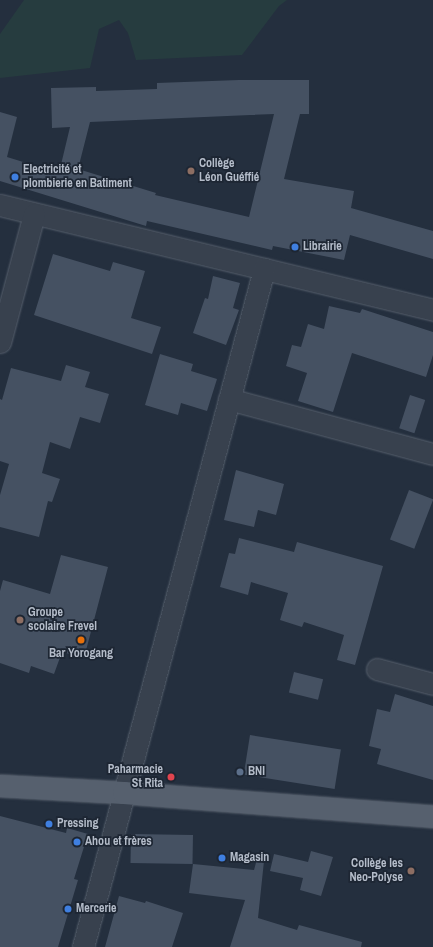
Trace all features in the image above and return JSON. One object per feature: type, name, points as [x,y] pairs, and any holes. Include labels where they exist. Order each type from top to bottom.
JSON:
[{"type":"main road","points":[[0,786],[124,793],[433,817]]},
{"type":"street","points":[[0,205],[433,310]]},
{"type":"street","points":[[0,342],[34,214]]},
{"type":"street","points":[[83,947],[264,269]]},
{"type":"street","points":[[229,399],[433,454]]},
{"type":"street","points":[[377,669],[433,684]]},
{"type":"green space","points":[[24,0],[287,0],[279,6],[242,55],[136,60],[128,33],[119,20],[99,29],[90,68],[0,78],[0,34]]},
{"type":"building","points":[[239,80],[309,80],[309,114],[300,114],[284,179],[354,191],[351,208],[433,231],[433,259],[350,235],[344,260],[273,246],[272,250],[147,221],[146,226],[0,181],[0,112],[17,117],[7,157],[59,173],[70,127],[52,128],[51,88],[96,87],[96,91],[157,89],[157,83]],"holes":[[[274,114],[249,217],[155,195],[156,193],[78,169],[90,122]]]},
{"type":"building","points":[[53,254],[110,271],[113,262],[145,271],[131,318],[161,327],[152,354],[34,315]]},
{"type":"building","points":[[213,276],[240,283],[233,308],[239,310],[226,345],[193,333],[205,298],[208,299]]},
{"type":"building","points":[[329,306],[360,313],[362,309],[433,332],[433,355],[426,377],[352,353],[333,412],[298,401],[307,373],[286,366],[292,345],[301,347],[308,324],[324,329]]},
{"type":"building","points":[[160,354],[193,364],[191,371],[217,379],[207,411],[181,403],[178,415],[145,405]]},
{"type":"building","points":[[66,365],[90,372],[85,387],[109,394],[100,423],[80,417],[70,449],[50,442],[42,473],[60,479],[52,502],[48,501],[39,537],[0,527],[0,495],[9,464],[0,461],[0,399],[2,400],[11,368],[61,381]]},
{"type":"building","points":[[410,395],[425,400],[414,433],[399,428]]},
{"type":"building","points":[[236,470],[284,484],[276,515],[258,510],[254,527],[224,520]]},
{"type":"building","points":[[409,490],[433,499],[414,549],[390,539]]},
{"type":"building","points":[[239,538],[294,552],[297,542],[383,566],[355,665],[337,660],[344,635],[304,622],[302,627],[280,620],[288,593],[251,582],[248,595],[220,587],[229,553],[235,554]]},
{"type":"building","points":[[61,555],[108,567],[84,658],[62,652],[54,674],[31,666],[29,673],[0,663],[0,591],[3,580],[50,594]]},
{"type":"building","points":[[294,672],[323,679],[318,700],[289,692]]},
{"type":"building","points":[[395,694],[433,706],[433,780],[377,764],[381,749],[369,746],[377,709],[390,712]]},
{"type":"building","points":[[250,735],[341,749],[335,789],[244,775]]},
{"type":"building","points":[[0,816],[66,833],[67,828],[88,834],[74,879],[78,880],[58,947],[0,947]]},
{"type":"building","points":[[131,834],[193,835],[192,864],[130,863]]},
{"type":"building","points":[[311,851],[333,857],[321,896],[300,890],[303,878],[270,871],[274,854],[308,862]]},
{"type":"building","points":[[257,859],[264,861],[258,918],[297,930],[299,925],[362,942],[361,947],[230,947],[245,900],[189,893],[193,864],[254,870]]},
{"type":"building","points":[[119,896],[145,903],[146,901],[183,913],[172,947],[105,947]]},
{"type":"place","name":"Collège Léon Guéffié","points":[[191,171]]},
{"type":"place","name":"Electricité et plombierie en Batiment","points":[[15,177]]},
{"type":"place","name":"Librairie","points":[[295,247]]},
{"type":"place","name":"Groupe scolaire Frevel","points":[[20,620]]},
{"type":"place","name":"Bar Yorogang","points":[[81,640]]},
{"type":"place","name":"BNI","points":[[240,772]]},
{"type":"place","name":"Paharmacie St Rita","points":[[171,777]]},
{"type":"place","name":"Pressing","points":[[49,824]]},
{"type":"place","name":"Ahou et frères","points":[[77,842]]},
{"type":"place","name":"Magasin","points":[[222,858]]},
{"type":"place","name":"Collège les Neo-Polyse","points":[[411,871]]},
{"type":"place","name":"Mercerie","points":[[68,909]]}]
